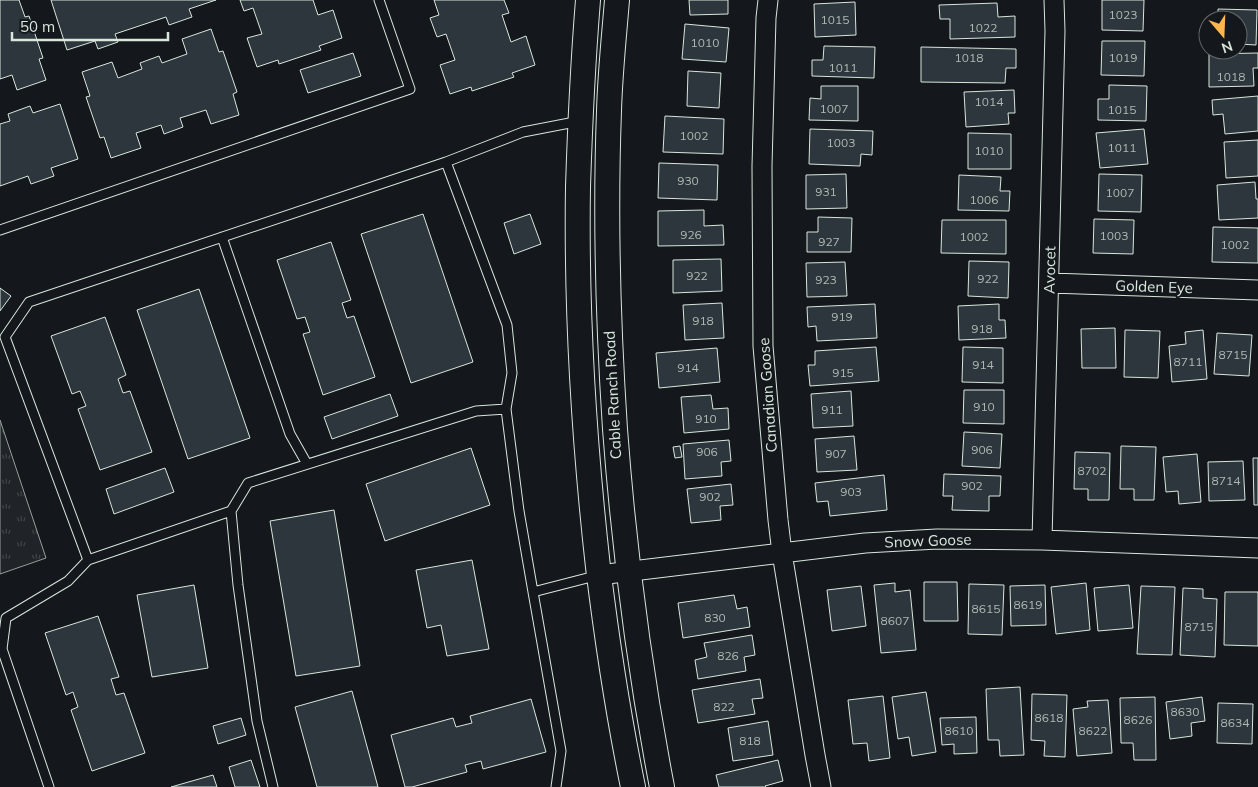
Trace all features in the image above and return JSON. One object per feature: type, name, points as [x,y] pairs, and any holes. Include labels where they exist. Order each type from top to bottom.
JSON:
[{"type":"street","name":"Cable Ranch Road","points":[[588,0],[578,188],[582,377],[590,486],[605,626],[633,787]]},
{"type":"street","name":"Cable Ranch Road","points":[[617,0],[609,111],[607,191],[612,393],[628,572],[644,688],[662,787]]},
{"type":"street","name":"Canadian Goose","points":[[768,0],[762,166],[763,346],[782,553],[814,756],[821,787]]},
{"type":"street","name":"Avocet","points":[[1042,540],[1050,283],[1054,0]]},
{"type":"street","name":"Golden Eye","points":[[1050,283],[1258,290]]},
{"type":"street","name":"Snow Goose","points":[[599,574],[865,543],[937,539],[1042,540],[1258,548]]},
{"type":"lane","points":[[0,230],[410,89],[379,0]]},
{"type":"lane","points":[[88,560],[5,337],[29,302],[446,162],[523,132],[581,121]]},
{"type":"lane","points":[[446,162],[507,325],[512,373],[506,409],[519,511],[561,750],[556,787]]},
{"type":"lane","points":[[222,237],[290,434],[307,464]]},
{"type":"lane","points":[[273,787],[257,721],[238,586],[231,511],[248,483],[476,411],[506,409]]},
{"type":"lane","points":[[49,787],[2,649],[6,618],[68,581],[88,560],[231,511]]},
{"type":"lane","points":[[533,592],[599,574]]},
{"type":"green space","points":[[0,420],[46,558],[0,574]]},
{"type":"building","points":[[0,0],[19,0],[25,17],[29,16],[43,58],[39,59],[46,80],[17,90],[12,75],[0,79]]},
{"type":"building","points":[[51,0],[216,0],[189,9],[192,17],[169,25],[166,17],[115,34],[118,42],[98,49],[95,41],[67,50]]},
{"type":"building","points":[[240,0],[313,0],[318,15],[333,10],[342,38],[319,46],[321,50],[279,64],[278,60],[257,67],[247,38],[262,34],[253,8],[244,11]]},
{"type":"building","points":[[434,0],[504,0],[509,13],[502,15],[511,42],[526,36],[535,65],[512,73],[514,77],[472,91],[471,87],[450,94],[440,65],[455,60],[446,34],[437,37],[430,18],[439,15]]},
{"type":"building","points":[[689,0],[728,0],[728,14],[690,15]]},
{"type":"building","points":[[1102,0],[1144,0],[1143,31],[1102,30]]},
{"type":"building","points":[[855,2],[856,35],[815,37],[814,4]]},
{"type":"building","points":[[997,3],[998,17],[1015,16],[1015,37],[950,39],[950,19],[940,19],[939,5]]},
{"type":"building","points":[[1218,9],[1257,10],[1256,45],[1248,45],[1248,10]]},
{"type":"building","points":[[685,24],[729,28],[726,62],[682,59]]},
{"type":"building","points":[[211,29],[219,52],[223,51],[237,92],[233,94],[239,115],[211,124],[206,110],[180,118],[183,127],[164,134],[161,125],[136,133],[141,148],[111,158],[104,137],[100,138],[86,97],[90,96],[82,72],[112,62],[118,78],[142,69],[140,63],[159,56],[162,63],[187,54],[182,39]]},
{"type":"building","points":[[1102,41],[1145,41],[1144,76],[1101,75]]},
{"type":"building","points":[[824,46],[875,47],[874,78],[812,76],[812,60],[823,60]]},
{"type":"building","points":[[921,47],[1016,49],[1016,68],[1006,68],[1005,83],[921,82]]},
{"type":"building","points":[[353,53],[361,76],[308,93],[300,70]]},
{"type":"building","points":[[1248,53],[1258,53],[1258,68],[1253,68],[1254,86],[1209,87],[1209,60],[1248,60]]},
{"type":"building","points":[[688,71],[721,73],[719,108],[687,106]]},
{"type":"building","points":[[1109,85],[1147,86],[1146,121],[1098,120],[1098,99],[1109,99]]},
{"type":"building","points":[[821,86],[858,86],[858,121],[809,120],[810,98],[821,99]]},
{"type":"building","points":[[1014,90],[1015,113],[1008,113],[1009,124],[966,127],[964,92]]},
{"type":"building","points":[[1258,96],[1258,131],[1225,134],[1223,114],[1213,115],[1212,100]]},
{"type":"building","points":[[60,104],[78,159],[51,168],[54,176],[31,184],[28,176],[0,186],[0,124],[10,121],[8,114],[30,106],[33,113]]},
{"type":"building","points":[[665,116],[724,119],[723,154],[663,152]]},
{"type":"building","points":[[810,129],[873,131],[872,155],[861,154],[860,166],[809,164]]},
{"type":"building","points":[[1144,129],[1148,164],[1100,168],[1096,133]]},
{"type":"building","points":[[968,133],[1011,134],[1011,169],[968,169]]},
{"type":"building","points":[[1258,140],[1258,176],[1226,178],[1224,142]]},
{"type":"building","points":[[659,163],[718,165],[717,200],[658,198]]},
{"type":"building","points":[[846,174],[847,208],[806,209],[806,175]]},
{"type":"building","points":[[1099,174],[1142,175],[1141,212],[1098,211]]},
{"type":"building","points":[[959,175],[1001,177],[1000,191],[1010,191],[1009,211],[958,210]]},
{"type":"building","points":[[1255,182],[1256,199],[1258,199],[1258,218],[1219,220],[1217,185]]},
{"type":"building","points":[[704,210],[704,226],[723,225],[724,245],[658,246],[658,211]]},
{"type":"building","points":[[423,214],[473,362],[411,383],[361,234]]},
{"type":"building","points":[[530,214],[541,244],[514,254],[504,223]]},
{"type":"building","points":[[818,217],[852,218],[851,252],[807,252],[807,232],[818,232]]},
{"type":"building","points":[[1094,219],[1134,220],[1133,254],[1093,253]]},
{"type":"building","points":[[942,220],[1006,220],[1006,254],[941,253]]},
{"type":"building","points":[[1213,227],[1258,228],[1258,263],[1212,262]]},
{"type":"building","points":[[331,242],[351,300],[342,303],[347,318],[354,316],[375,377],[323,395],[303,334],[310,332],[305,317],[297,319],[277,260]]},
{"type":"building","points":[[721,259],[722,291],[673,293],[673,260]]},
{"type":"building","points":[[969,261],[1009,262],[1008,298],[968,296]]},
{"type":"building","points":[[845,262],[847,296],[807,297],[806,263]]},
{"type":"building","points":[[0,288],[11,296],[0,311]]},
{"type":"building","points":[[199,289],[250,438],[188,459],[137,310]]},
{"type":"building","points":[[722,303],[724,338],[685,340],[683,305]]},
{"type":"building","points":[[875,304],[877,338],[817,341],[816,326],[808,327],[807,307]]},
{"type":"building","points":[[999,304],[999,320],[1005,320],[1006,338],[959,340],[958,306]]},
{"type":"building","points":[[105,317],[126,375],[118,379],[123,393],[130,391],[152,452],[100,470],[78,409],[86,406],[80,391],[72,394],[51,336]]},
{"type":"building","points":[[1115,328],[1116,368],[1082,368],[1081,329]]},
{"type":"building","points":[[1125,330],[1160,331],[1158,378],[1124,377]]},
{"type":"building","points":[[1203,330],[1207,379],[1172,382],[1169,346],[1186,344],[1185,332]]},
{"type":"building","points":[[1217,333],[1252,335],[1249,376],[1214,374]]},
{"type":"building","points":[[876,347],[879,381],[810,386],[808,365],[815,365],[815,351]]},
{"type":"building","points":[[963,347],[1003,348],[1003,383],[962,382]]},
{"type":"building","points":[[717,348],[720,382],[659,388],[656,353]]},
{"type":"building","points":[[964,390],[1004,390],[1004,424],[963,423]]},
{"type":"building","points":[[851,391],[853,426],[813,428],[811,394]]},
{"type":"building","points":[[390,394],[398,416],[332,439],[324,417]]},
{"type":"building","points":[[711,395],[713,409],[728,408],[729,429],[684,433],[681,397]]},
{"type":"building","points":[[964,432],[1002,434],[1000,468],[962,466]]},
{"type":"building","points":[[854,436],[857,470],[817,472],[815,439]]},
{"type":"building","points":[[729,440],[731,461],[721,462],[722,476],[685,479],[683,444]]},
{"type":"building","points":[[680,446],[682,457],[675,458],[673,447]]},
{"type":"building","points":[[1121,446],[1156,447],[1154,500],[1134,500],[1134,489],[1120,489]]},
{"type":"building","points":[[471,448],[490,505],[385,541],[366,484]]},
{"type":"building","points":[[1075,452],[1110,453],[1109,500],[1088,500],[1088,489],[1074,489]]},
{"type":"building","points":[[1197,454],[1201,502],[1179,504],[1178,491],[1166,492],[1163,457]]},
{"type":"building","points":[[1253,458],[1258,458],[1258,505],[1254,505]]},
{"type":"building","points":[[1243,461],[1245,500],[1209,501],[1208,462]]},
{"type":"building","points":[[165,468],[174,492],[114,514],[106,489]]},
{"type":"building","points":[[944,474],[1001,476],[1000,496],[989,496],[989,511],[952,510],[953,496],[943,496]]},
{"type":"building","points":[[884,475],[887,510],[830,516],[828,501],[817,502],[815,483]]},
{"type":"building","points":[[731,484],[733,505],[720,506],[721,520],[691,523],[687,489]]},
{"type":"building","points":[[334,510],[360,666],[296,676],[270,521]]},
{"type":"building","points":[[472,560],[489,649],[447,656],[441,625],[427,628],[416,570]]},
{"type":"building","points":[[924,582],[957,582],[958,621],[924,621]]},
{"type":"building","points":[[895,583],[895,592],[910,590],[916,650],[881,653],[874,585]]},
{"type":"building","points":[[1086,583],[1090,630],[1056,634],[1051,587]]},
{"type":"building","points":[[969,584],[1004,585],[1002,635],[968,634]]},
{"type":"building","points":[[194,585],[208,668],[152,677],[137,595]]},
{"type":"building","points":[[1045,585],[1046,625],[1011,626],[1010,586]]},
{"type":"building","points":[[1129,585],[1133,628],[1098,631],[1094,588]]},
{"type":"building","points":[[861,586],[866,626],[832,631],[827,590]]},
{"type":"building","points":[[1141,586],[1175,587],[1172,655],[1137,654]]},
{"type":"building","points":[[1183,588],[1203,589],[1203,598],[1217,599],[1215,657],[1180,655]]},
{"type":"building","points":[[1225,592],[1258,592],[1258,646],[1224,645]]},
{"type":"building","points":[[734,595],[737,609],[747,607],[750,627],[683,638],[678,603]]},
{"type":"building","points":[[98,616],[119,677],[111,679],[116,695],[124,693],[145,753],[92,771],[71,710],[78,707],[73,692],[66,695],[45,633]]},
{"type":"building","points":[[752,635],[755,655],[744,657],[746,671],[698,679],[695,660],[707,657],[704,643]]},
{"type":"building","points":[[760,679],[763,698],[752,699],[755,714],[698,723],[692,690]]},
{"type":"building","points":[[1020,687],[1024,755],[1000,756],[999,740],[988,740],[986,689]]},
{"type":"building","points":[[352,691],[378,787],[317,787],[295,707]]},
{"type":"building","points":[[926,692],[936,752],[912,756],[909,737],[898,739],[892,697]]},
{"type":"building","points":[[1032,694],[1067,695],[1065,757],[1044,756],[1045,741],[1031,740]]},
{"type":"building","points":[[883,696],[890,758],[869,761],[867,743],[853,744],[848,700]]},
{"type":"building","points":[[1155,697],[1156,760],[1134,760],[1133,743],[1121,743],[1120,698]]},
{"type":"building","points":[[1202,697],[1205,721],[1191,723],[1192,736],[1170,739],[1166,702]]},
{"type":"building","points":[[531,699],[546,752],[483,769],[481,761],[465,765],[467,772],[412,787],[405,787],[391,735],[453,718],[456,727],[472,723],[470,716]]},
{"type":"building","points":[[1108,700],[1112,753],[1077,756],[1073,709],[1088,707],[1087,701]]},
{"type":"building","points":[[1218,703],[1253,704],[1252,744],[1217,743]]},
{"type":"building","points":[[976,717],[977,753],[954,754],[954,744],[942,745],[940,718]]},
{"type":"building","points":[[241,718],[246,735],[218,744],[213,726]]},
{"type":"building","points":[[768,721],[773,755],[733,761],[728,728]]},
{"type":"building","points":[[251,760],[260,787],[235,787],[229,767]]},
{"type":"building","points":[[778,760],[783,781],[766,787],[719,787],[716,775]]},
{"type":"building","points":[[213,775],[217,787],[171,787]]}]
